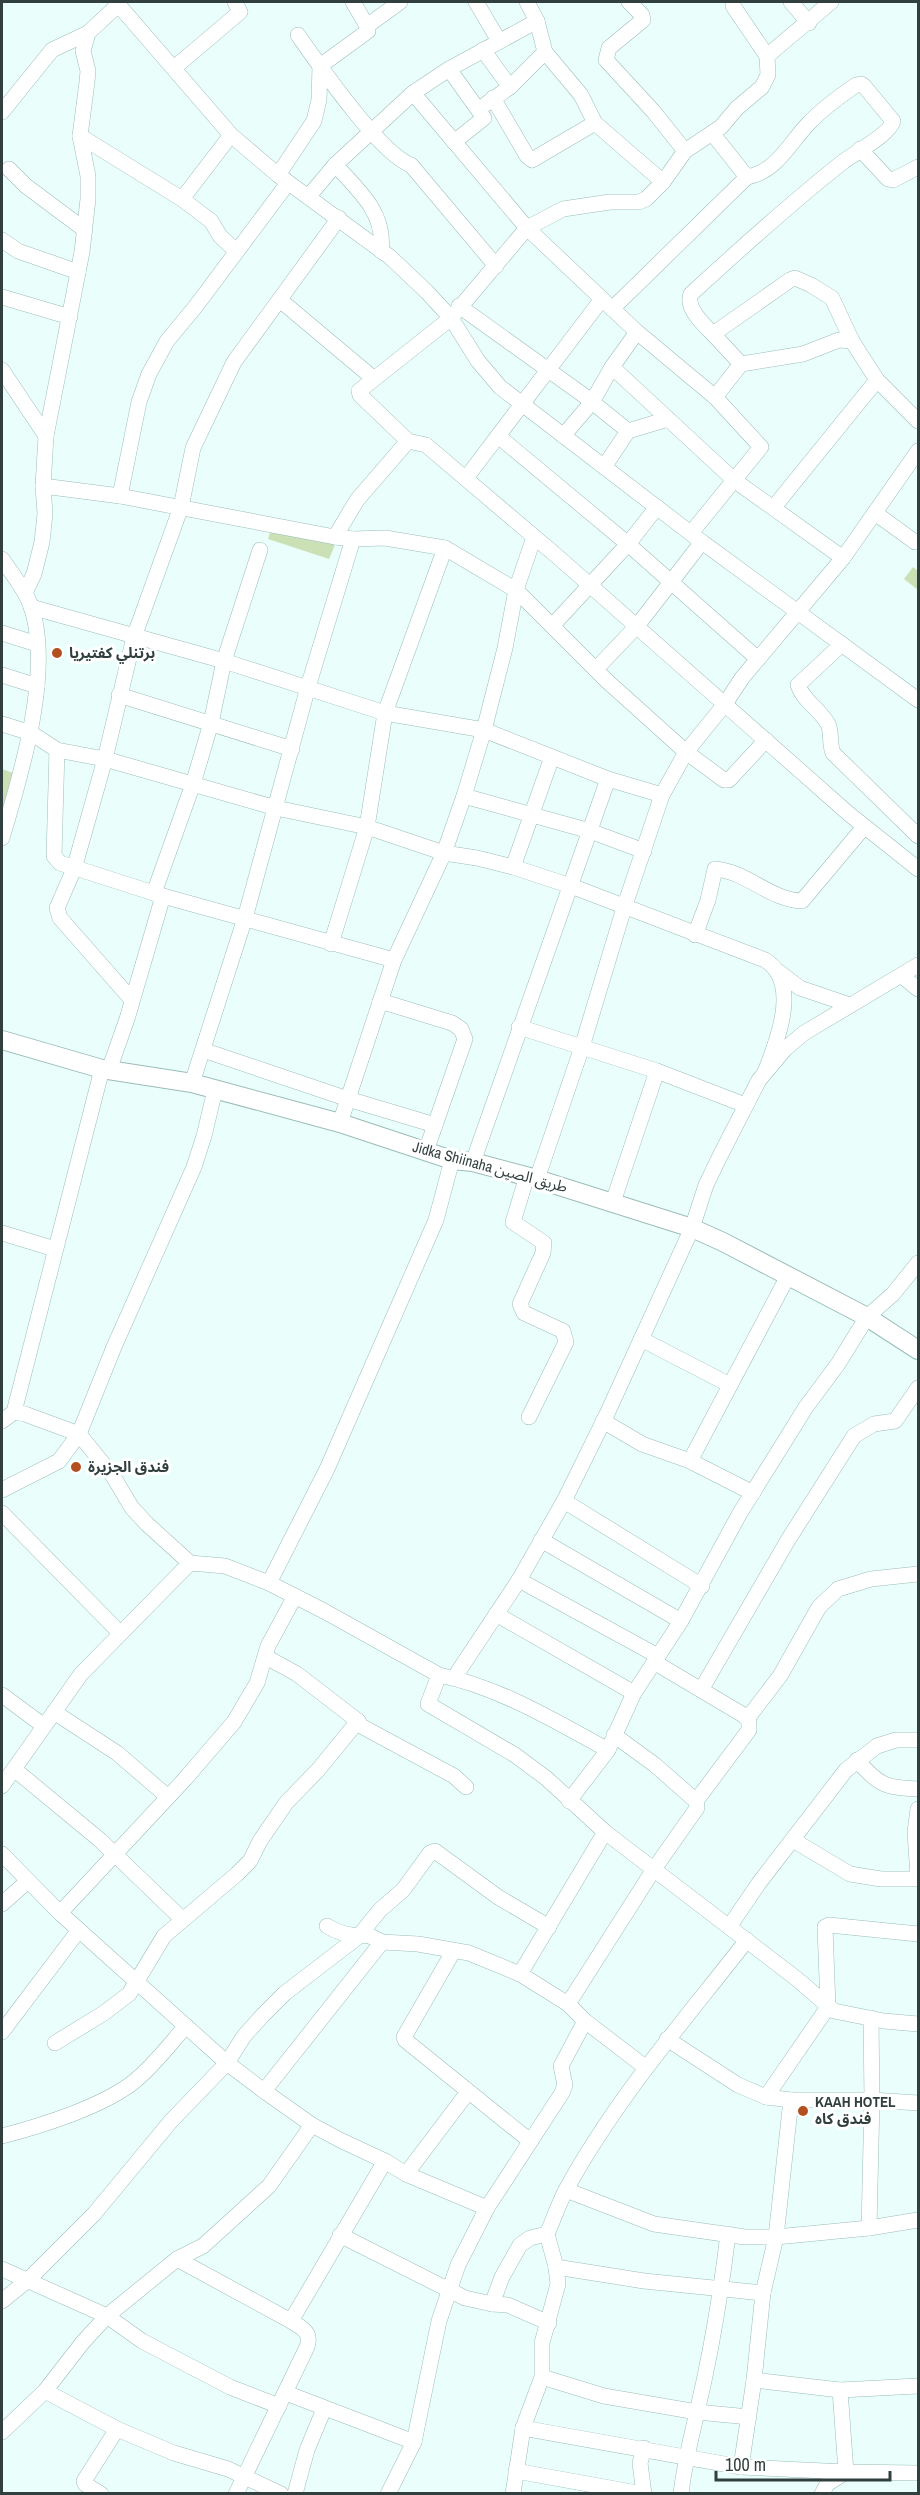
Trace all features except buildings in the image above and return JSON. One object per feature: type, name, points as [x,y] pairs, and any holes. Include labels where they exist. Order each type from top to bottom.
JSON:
[{"type":"main road","name":"Jidka Shiinaha طريق الصين","points":[[2,1040],[106,1069],[192,1083],[340,1123],[452,1160],[473,1162],[532,1177],[692,1228],[867,1317],[918,1350]]},
{"type":"street","points":[[174,68],[240,12],[235,2]]},
{"type":"street","points":[[320,66],[368,31],[353,2]]},
{"type":"street","points":[[367,26],[400,2]]},
{"type":"street","points":[[476,2],[499,40]]},
{"type":"street","points":[[527,2],[537,21],[545,52],[581,95],[595,123],[663,182]]},
{"type":"street","points":[[629,2],[642,15],[643,20],[609,48],[606,60],[685,151]]},
{"type":"street","points":[[733,2],[733,6],[767,56],[767,82],[737,108],[721,127],[685,151],[663,182],[646,199],[639,202],[610,202],[563,208],[527,228],[455,312],[360,388],[360,395],[408,441],[426,445],[466,478],[864,827],[918,868]]},
{"type":"street","points":[[791,2],[809,22]]},
{"type":"street","points":[[767,56],[831,2]]},
{"type":"street","points":[[2,109],[52,50],[88,33],[117,3],[231,135],[283,179],[339,218],[455,312],[547,369],[628,431]]},
{"type":"street","points":[[309,196],[335,165],[413,93],[449,69],[537,21]]},
{"type":"street","points":[[28,600],[42,542],[45,514],[43,486],[46,436],[85,230],[88,176],[80,136],[88,71],[83,51],[88,33]]},
{"type":"street","points":[[298,35],[373,132],[395,156],[411,165],[496,266]]},
{"type":"street","points":[[483,50],[510,87]]},
{"type":"street","points":[[479,110],[510,87],[545,52]]},
{"type":"street","points":[[120,496],[139,402],[149,374],[167,341],[236,251],[283,179],[314,121],[319,100],[320,66]]},
{"type":"street","points":[[449,69],[484,118],[454,142]]},
{"type":"street","points":[[466,478],[547,369],[607,304],[747,177],[757,175],[766,169],[792,145],[809,123],[843,94],[861,84],[893,121],[888,130],[785,208],[691,294],[689,300],[691,308],[741,364]]},
{"type":"street","points":[[413,93],[527,228],[637,332],[715,397],[761,447],[734,480],[697,538],[672,584],[637,626],[596,669]]},
{"type":"street","points":[[493,98],[531,159],[595,123]]},
{"type":"street","points":[[712,133],[747,177]]},
{"type":"street","points":[[182,199],[231,135]]},
{"type":"street","points":[[80,136],[182,199],[211,221],[220,236],[236,251]]},
{"type":"street","points":[[860,149],[888,179],[892,180],[918,167]]},
{"type":"street","points":[[335,165],[369,201],[381,228],[381,251]]},
{"type":"street","points":[[4,169],[85,230]]},
{"type":"street","points":[[132,1000],[60,918],[57,908],[74,869],[105,759],[134,637],[181,507],[198,437],[234,362],[280,300],[304,262],[339,218]]},
{"type":"street","points":[[2,240],[18,251],[78,272]]},
{"type":"street","points":[[713,334],[795,279],[811,285],[832,298],[852,341],[877,380],[918,421]]},
{"type":"street","points":[[2,297],[70,317]]},
{"type":"street","points":[[280,300],[373,378]]},
{"type":"street","points":[[455,312],[489,374],[500,387],[697,538],[918,700]]},
{"type":"street","points":[[563,436],[592,402],[612,367],[637,332]]},
{"type":"street","points":[[715,397],[741,364],[803,354],[839,340],[852,341]]},
{"type":"street","points":[[612,367],[734,480],[843,558]]},
{"type":"street","points":[[2,370],[6,387],[46,436]]},
{"type":"street","points":[[774,507],[877,380]]},
{"type":"street","points":[[604,467],[628,431],[668,419]]},
{"type":"street","points":[[498,436],[628,544],[758,659]]},
{"type":"street","points":[[334,537],[357,500],[408,441]]},
{"type":"street","points":[[529,1417],[566,1342],[563,1330],[524,1313],[520,1304],[543,1253],[543,1244],[513,1222],[582,1047],[624,908],[662,795],[686,752],[758,659],[843,558],[918,451]]},
{"type":"street","points":[[43,486],[120,496],[334,537],[385,538],[446,548],[516,590],[596,669],[686,752],[727,781],[766,740]]},
{"type":"street","points":[[552,627],[628,544],[657,507]]},
{"type":"street","points":[[875,513],[918,542]]},
{"type":"street","points":[[340,1123],[394,960],[444,853],[464,796],[505,648],[516,590],[534,537]]},
{"type":"street","points":[[192,1083],[246,918],[308,687],[353,539]]},
{"type":"street","points":[[331,944],[367,827],[385,713],[446,548]]},
{"type":"street","points":[[260,550],[224,661],[211,723],[158,895],[132,1000],[106,1069],[6,1416],[25,1414],[79,1434],[113,1476],[132,1508],[190,1563],[225,1566],[269,1583],[447,1677],[497,1694],[548,1717],[608,1750]]},
{"type":"street","points":[[2,559],[28,600],[37,644],[37,686],[31,733],[2,838]]},
{"type":"street","points":[[28,600],[134,637],[224,661],[385,713],[484,730],[608,779],[662,795]]},
{"type":"street","points":[[2,633],[37,644]]},
{"type":"street","points":[[842,644],[798,685],[800,692],[828,725],[829,743],[833,753],[917,833]]},
{"type":"street","points":[[2,675],[37,686]]},
{"type":"street","points":[[119,695],[292,749]]},
{"type":"street","points":[[2,724],[31,733],[57,750],[105,759],[276,808],[367,827],[444,853],[513,867],[571,886],[765,960],[800,988],[850,1005]]},
{"type":"street","points":[[57,750],[54,856],[60,863],[158,895],[394,960]]},
{"type":"street","points":[[513,867],[552,757]]},
{"type":"street","points":[[473,1162],[608,779]]},
{"type":"street","points":[[464,796],[590,831],[644,851]]},
{"type":"street","points":[[695,935],[708,900],[715,869],[732,874],[784,899],[802,901],[864,827]]},
{"type":"street","points":[[918,965],[804,1033],[785,1049],[765,1072],[745,1105],[706,1185],[692,1228],[564,1501],[519,1580],[428,1704],[515,1755],[546,1778],[605,1832],[797,1979],[828,2007],[848,2016],[918,2024]]},
{"type":"street","points":[[765,1072],[782,1020],[783,999],[779,972]]},
{"type":"street","points":[[902,976],[918,989]]},
{"type":"street","points":[[380,1001],[452,1023],[464,1034],[465,1039],[426,1151]]},
{"type":"street","points":[[519,1027],[657,1071],[745,1105]]},
{"type":"street","points":[[203,1050],[348,1099],[435,1125]]},
{"type":"street","points":[[613,1202],[657,1071]]},
{"type":"street","points":[[2,1490],[60,1461],[79,1434],[114,1347],[194,1167],[215,1090]]},
{"type":"street","points":[[269,1583],[327,1469],[432,1231],[452,1160]]},
{"type":"street","points":[[2,1233],[55,1249]]},
{"type":"street","points":[[569,1801],[608,1750],[634,1693],[681,1621],[753,1493],[806,1407],[838,1364],[867,1317],[892,1294],[918,1263]]},
{"type":"street","points":[[690,1461],[788,1275]]},
{"type":"street","points":[[641,1339],[730,1385]]},
{"type":"street","points":[[701,1690],[788,1540],[854,1436],[874,1424],[895,1420],[918,1388]]},
{"type":"street","points":[[603,1421],[642,1444],[690,1461],[753,1493]]},
{"type":"street","points":[[564,1501],[702,1586]]},
{"type":"street","points":[[2,1513],[120,1633]]},
{"type":"street","points":[[541,1540],[681,1621]]},
{"type":"street","points":[[2,1786],[81,1674],[190,1563]]},
{"type":"street","points":[[747,1719],[780,1676],[819,1607],[838,1589],[871,1579],[918,1574]]},
{"type":"street","points":[[519,1580],[656,1659],[747,1719],[749,1731],[696,1801]]},
{"type":"street","points":[[60,1913],[210,1751],[244,1708],[257,1683],[268,1646],[295,1596]]},
{"type":"street","points":[[496,1614],[634,1693]]},
{"type":"street","points":[[266,1657],[297,1674],[361,1725],[454,1776],[466,1787]]},
{"type":"street","points":[[2,1695],[44,1726]]},
{"type":"street","points":[[54,1712],[117,1753],[168,1797]]},
{"type":"street","points":[[55,2043],[104,2013],[129,1994],[164,1936],[250,1861],[260,1840],[286,1803],[318,1770],[358,1721]]},
{"type":"street","points":[[568,2004],[654,1869],[697,1808],[696,1801],[655,1765],[614,1735]]},
{"type":"street","points":[[729,1927],[759,1883],[846,1770],[877,1746],[896,1740],[918,1740]]},
{"type":"street","points":[[857,1760],[880,1783],[918,1789]]},
{"type":"street","points":[[14,1769],[114,1854],[182,1920]]},
{"type":"street","points":[[793,1840],[850,1874],[881,1879],[918,1877],[915,1832],[918,1809]]},
{"type":"street","points":[[520,1974],[605,1832]]},
{"type":"street","points":[[2,2301],[28,2280],[94,2214],[171,2121],[226,2063],[244,2036],[263,2015],[285,1993],[358,1937],[380,1910],[403,1890],[433,1851],[498,1897],[549,1927]]},
{"type":"street","points":[[2,1854],[60,1913],[226,2063],[264,2091],[312,2125],[385,2161],[406,2174],[487,2208]]},
{"type":"street","points":[[2,1904],[28,1881]]},
{"type":"street","points":[[766,2097],[828,2007],[825,1927],[829,1925],[918,1934]]},
{"type":"street","points":[[327,1926],[358,1937],[368,1935],[382,1942],[418,1944],[469,1953],[520,1974],[568,2004],[645,2067]]},
{"type":"street","points":[[2,2032],[79,1930]]},
{"type":"street","points":[[513,2493],[524,2428],[542,2377],[542,2343],[558,2284],[547,2234],[566,2190],[606,2123],[645,2067],[747,1940]]},
{"type":"street","points":[[264,2091],[382,1942]]},
{"type":"street","points":[[453,1952],[404,2037],[407,2043],[530,2141]]},
{"type":"street","points":[[868,2228],[872,2100],[871,2018]]},
{"type":"street","points":[[388,2493],[414,2442],[427,2371],[448,2289],[471,2237],[487,2208],[564,2089],[561,2066],[585,2020]]},
{"type":"street","points":[[2,2136],[102,2102],[127,2087],[156,2061],[186,2026]]},
{"type":"street","points":[[667,2039],[738,2085],[766,2097],[791,2100],[872,2100],[918,2103]]},
{"type":"street","points":[[406,2174],[468,2092]]},
{"type":"street","points":[[741,2467],[754,2380],[763,2294],[776,2237],[791,2100]]},
{"type":"street","points":[[2,2433],[45,2391],[83,2342],[107,2316],[177,2259],[203,2246],[270,2187],[312,2125]]},
{"type":"street","points":[[291,2321],[385,2161]]},
{"type":"street","points":[[566,2190],[654,2224],[745,2237],[776,2237],[868,2228],[918,2220]]},
{"type":"street","points":[[492,2304],[502,2277],[520,2245],[530,2238],[547,2234]]},
{"type":"street","points":[[681,2493],[685,2457],[697,2412],[721,2289],[728,2234]]},
{"type":"street","points":[[340,2235],[465,2298],[508,2305],[549,2323]]},
{"type":"street","points":[[177,2259],[307,2331],[309,2341],[236,2493]]},
{"type":"street","points":[[556,2267],[644,2281],[763,2294]]},
{"type":"street","points":[[2,2269],[107,2316],[142,2341],[230,2387],[324,2409],[414,2442]]},
{"type":"street","points":[[542,2377],[604,2396],[697,2412],[749,2417]]},
{"type":"street","points":[[754,2380],[840,2390],[918,2386]]},
{"type":"street","points":[[840,2390],[846,2472]]},
{"type":"street","points":[[45,2391],[117,2429],[174,2453],[245,2476],[281,2493]]},
{"type":"street","points":[[295,2493],[307,2450],[324,2409]]},
{"type":"street","points":[[524,2428],[741,2467],[918,2473]]},
{"type":"street","points":[[101,2493],[84,2481],[117,2429]]},
{"type":"street","points":[[516,2471],[644,2493],[640,2463],[644,2448]]},
{"type":"street","points":[[822,2493],[827,2484],[846,2472]]},
{"type":"green space","points":[[272,527],[337,540],[329,559],[268,539]]},
{"type":"green space","points":[[913,567],[918,571],[918,590],[904,579]]},
{"type":"green space","points":[[2,769],[16,774],[2,818]]},
{"type":"place","name":"برتنلي كفتيريا","points":[[57,653]]},
{"type":"place","name":"فندق الجزيرة","points":[[76,1467]]},
{"type":"place","name":"KAAH HOTEL فندق كاه","points":[[803,2111]]}]
